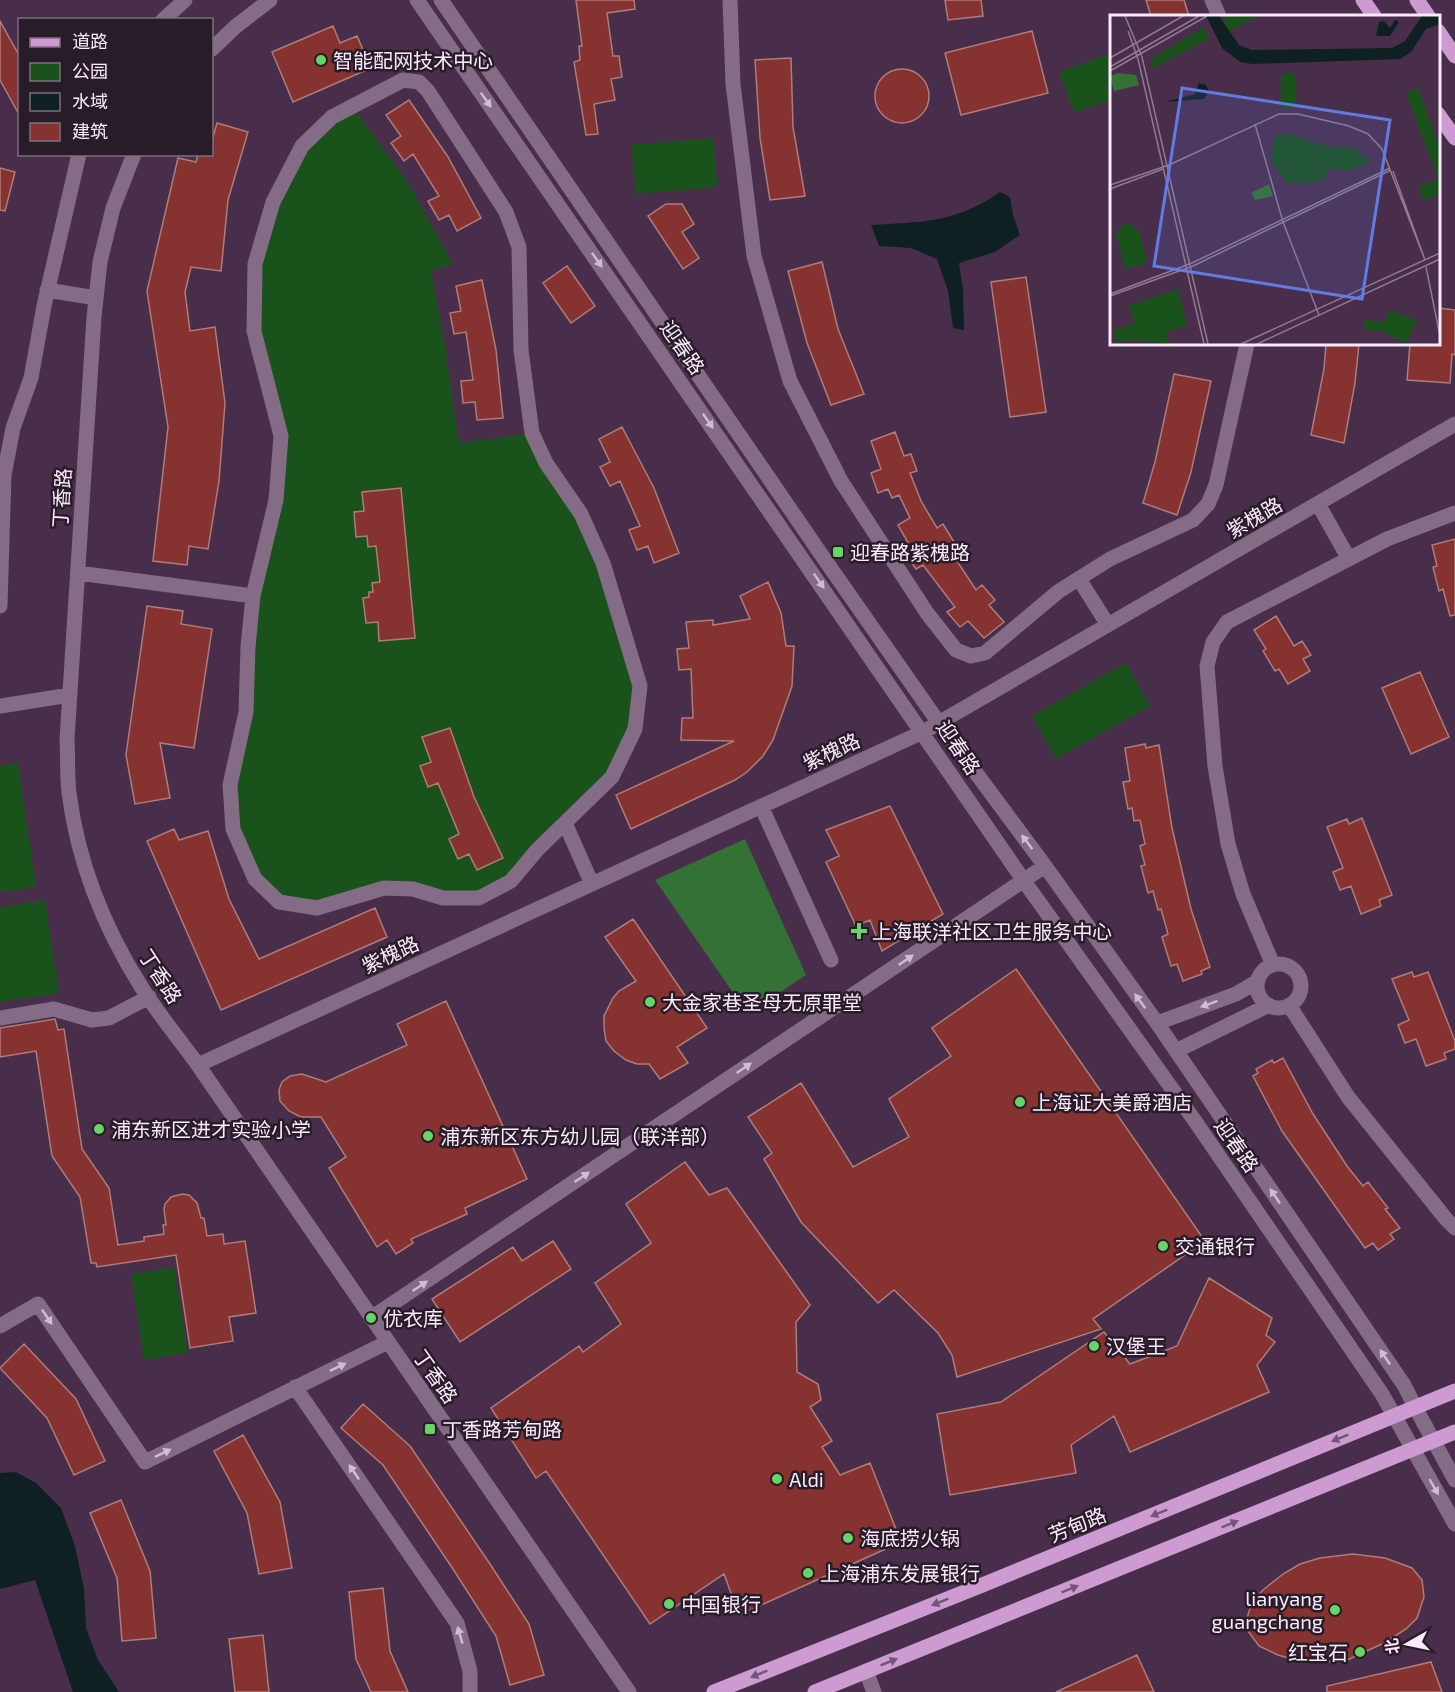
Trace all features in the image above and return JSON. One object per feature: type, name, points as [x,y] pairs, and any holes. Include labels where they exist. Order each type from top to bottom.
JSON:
[{"type":"main road","points":[[1363,0],[1373,15]]},
{"type":"main road","points":[[1417,0],[1427,15]]},
{"type":"main road","points":[[1440,35],[1455,56]]},
{"type":"main road","points":[[1440,117],[1455,138]]},
{"type":"main road","name":"芳甸路","points":[[714,1692],[980,1586],[1455,1391]]},
{"type":"main road","points":[[815,1692],[1455,1432]]},
{"type":"street","points":[[165,18],[185,0]]},
{"type":"street","points":[[213,48],[235,27],[270,0]]},
{"type":"street","name":"迎春路","points":[[417,0],[1024,881],[1233,1177],[1382,1394],[1455,1524]]},
{"type":"street","name":"迎春路","points":[[441,0],[939,723],[1157,1023],[1404,1385],[1455,1480]]},
{"type":"street","points":[[730,0],[733,84],[754,256],[790,381],[841,481],[927,613],[956,650],[971,656],[985,653],[1059,591],[1110,560],[1193,520],[1208,504],[1216,485],[1247,345]]},
{"type":"street","points":[[1212,0],[1219,15]]},
{"type":"street","points":[[403,80],[419,82],[428,91],[506,212],[519,247],[521,350],[532,434],[546,463],[581,514],[603,563],[640,686],[634,729],[612,777],[537,850],[511,880],[479,898],[443,898],[412,889],[384,888],[317,908],[279,902],[255,879],[233,829],[230,785],[246,712],[248,647],[254,596],[276,500],[281,436],[254,330],[255,264],[273,202],[302,146],[332,117],[403,80]]},
{"type":"street","points":[[0,606],[4,475],[13,428],[32,378],[47,290],[80,156]]},
{"type":"street","name":"丁香路","points":[[133,156],[113,208],[100,262],[67,739],[69,792],[78,842],[93,891],[114,941],[149,997],[628,1692]]},
{"type":"street","points":[[47,290],[96,298]]},
{"type":"street","name":"紫槐路","points":[[198,1065],[923,732],[1455,424]]},
{"type":"street","points":[[1318,504],[1349,559]]},
{"type":"street","points":[[1273,965],[1243,894],[1228,844],[1215,766],[1207,666],[1213,642],[1227,622],[1387,539],[1455,513]]},
{"type":"street","points":[[78,573],[254,596]]},
{"type":"street","points":[[1079,579],[1108,625]]},
{"type":"street","points":[[0,706],[70,695]]},
{"type":"street","points":[[761,806],[831,960]]},
{"type":"street","points":[[565,823],[592,884]]},
{"type":"street","points":[[371,1318],[1045,866]]},
{"type":"street","points":[[1273,965],[1287,966],[1298,975],[1301,989],[1295,1002],[1283,1008],[1269,1005],[1260,995],[1258,981],[1261,974],[1273,965]]},
{"type":"street","points":[[1157,1023],[1236,994],[1258,981]]},
{"type":"street","points":[[0,1018],[54,1009],[92,1020],[109,1018],[149,997]]},
{"type":"street","points":[[1176,1051],[1269,1005]]},
{"type":"street","points":[[1289,1005],[1348,1097],[1446,1219],[1455,1227]]},
{"type":"street","points":[[0,1326],[38,1304],[145,1462],[388,1342]]},
{"type":"street","points":[[295,1388],[457,1623],[470,1671],[470,1692]]},
{"type":"street","points":[[866,1671],[874,1692]]},
{"type":"green space","points":[[1110,53],[1110,100],[1074,113],[1059,72]]},
{"type":"green space","points":[[352,106],[407,181],[453,264],[431,271],[459,443],[532,433],[581,514],[640,686],[635,729],[612,777],[537,850],[479,898],[413,889],[317,908],[279,902],[255,879],[233,829],[230,785],[248,647],[281,436],[254,331],[255,264],[302,146]]},
{"type":"green space","points":[[713,138],[718,187],[636,194],[631,145]]},
{"type":"green space","points":[[1126,663],[1150,706],[1056,759],[1032,716]]},
{"type":"green space","points":[[18,763],[36,887],[0,892],[0,766]]},
{"type":"green space","points":[[745,839],[806,975],[748,1014],[655,880]]},
{"type":"green space","points":[[45,900],[59,993],[0,1002],[0,907]]},
{"type":"green space","points":[[174,1267],[188,1353],[144,1360],[131,1274]]},
{"type":"water","points":[[1000,192],[1010,197],[1020,235],[995,252],[959,263],[963,289],[964,330],[953,328],[948,291],[937,259],[911,248],[879,246],[871,225],[948,217],[976,206]]},
{"type":"water","points":[[16,1472],[36,1483],[61,1508],[75,1546],[84,1589],[86,1628],[98,1660],[119,1692],[73,1692],[35,1580],[0,1589],[0,1473]]},
{"type":"building","points":[[576,0],[634,0],[635,9],[607,13],[613,56],[619,56],[622,77],[611,79],[615,100],[594,104],[598,134],[586,135],[574,62],[580,60],[579,46],[582,46]]},
{"type":"building","points":[[945,0],[981,0],[983,16],[948,20]]},
{"type":"building","points":[[1146,0],[1184,0],[1189,15],[1151,15]]},
{"type":"building","points":[[0,21],[18,53],[18,112],[0,80]]},
{"type":"building","name":"智能配网技术中心","points":[[333,26],[340,43],[357,36],[371,68],[293,102],[272,52]]},
{"type":"building","points":[[1032,31],[1048,93],[961,115],[945,53]]},
{"type":"building","points":[[791,58],[793,127],[805,196],[770,200],[760,138],[755,60]]},
{"type":"building","points":[[902,69],[912,71],[921,77],[927,86],[929,96],[927,106],[921,115],[912,121],[902,123],[892,121],[883,115],[877,106],[875,96],[877,86],[883,77],[892,71]]},
{"type":"building","points":[[409,100],[448,157],[481,218],[457,231],[449,215],[439,220],[428,201],[439,196],[413,154],[404,161],[391,143],[401,136],[386,115]]},
{"type":"building","points":[[217,123],[248,132],[228,200],[221,271],[191,267],[185,292],[190,331],[215,327],[225,403],[219,481],[208,549],[189,546],[187,565],[153,561],[168,427],[147,291],[178,158],[196,162],[198,156],[213,156],[213,137]]},
{"type":"building","points":[[0,168],[15,172],[5,211],[0,210]]},
{"type":"building","points":[[666,204],[682,204],[694,224],[682,232],[699,258],[683,269],[648,216]]},
{"type":"building","points":[[822,262],[838,329],[864,394],[831,405],[807,343],[788,271]]},
{"type":"building","points":[[567,266],[595,306],[571,323],[543,283]]},
{"type":"building","points":[[1026,277],[1046,412],[1010,417],[991,282]]},
{"type":"building","points":[[482,280],[496,350],[503,418],[477,420],[475,402],[463,403],[461,381],[473,380],[466,332],[454,334],[450,313],[461,311],[456,286]]},
{"type":"building","points":[[1440,308],[1455,310],[1455,355],[1452,354],[1450,383],[1407,380],[1410,345],[1440,345]]},
{"type":"building","points":[[1326,345],[1359,345],[1355,383],[1344,443],[1311,435],[1324,369]]},
{"type":"building","points":[[1174,374],[1211,381],[1191,472],[1177,515],[1143,503],[1155,462]]},
{"type":"building","points":[[622,427],[654,488],[679,553],[654,563],[648,546],[637,550],[629,530],[640,526],[620,481],[610,486],[600,467],[610,462],[599,439]]},
{"type":"building","points":[[895,432],[904,456],[911,454],[917,471],[910,473],[921,501],[937,528],[943,524],[954,542],[947,546],[976,590],[982,585],[995,600],[989,605],[1004,622],[984,638],[968,621],[960,627],[947,612],[955,607],[923,565],[916,569],[904,552],[911,548],[898,525],[910,518],[899,495],[892,498],[888,489],[878,493],[871,473],[881,469],[871,441]]},
{"type":"building","points":[[401,488],[415,638],[379,641],[378,622],[366,623],[363,598],[369,597],[369,592],[373,592],[372,583],[380,582],[376,546],[368,547],[367,536],[356,537],[354,512],[364,511],[362,492]]},
{"type":"building","points":[[1455,539],[1455,615],[1450,616],[1443,589],[1439,591],[1433,567],[1437,566],[1432,545]]},
{"type":"building","points":[[768,582],[781,613],[786,646],[794,646],[792,686],[773,740],[763,756],[735,780],[631,829],[616,795],[734,741],[681,740],[682,718],[693,718],[691,669],[679,670],[677,649],[689,648],[686,622],[713,620],[713,625],[750,619],[740,596]]},
{"type":"building","points":[[147,606],[183,611],[181,624],[212,629],[194,748],[160,743],[170,798],[135,804],[126,755]]},
{"type":"building","points":[[1276,616],[1294,646],[1302,641],[1311,655],[1303,659],[1310,671],[1288,684],[1279,669],[1275,671],[1263,651],[1266,649],[1254,630]]},
{"type":"building","points":[[1420,672],[1449,737],[1411,754],[1382,688]]},
{"type":"building","points":[[450,728],[474,797],[503,858],[477,870],[469,854],[458,859],[449,839],[459,834],[438,783],[428,787],[420,766],[431,762],[422,737]]},
{"type":"building","points":[[1145,744],[1146,748],[1159,745],[1172,828],[1191,909],[1210,967],[1201,971],[1202,974],[1183,981],[1177,964],[1171,966],[1162,937],[1168,934],[1161,909],[1158,910],[1153,891],[1148,893],[1141,866],[1145,865],[1140,846],[1145,844],[1140,820],[1134,821],[1132,808],[1128,809],[1123,782],[1130,781],[1125,748]]},
{"type":"building","points":[[890,806],[943,914],[882,951],[870,920],[856,926],[826,862],[839,856],[826,830]]},
{"type":"building","points":[[1362,818],[1392,895],[1379,900],[1381,906],[1361,914],[1351,886],[1340,890],[1333,872],[1343,868],[1327,827],[1347,819],[1349,824]]},
{"type":"building","points":[[174,829],[179,840],[208,831],[229,899],[259,959],[375,908],[387,937],[221,1010],[147,841]]},
{"type":"building","name":"大金家巷圣母无原罪堂","points":[[633,919],[707,1028],[677,1047],[688,1063],[660,1079],[649,1064],[637,1064],[626,1060],[606,1041],[604,1016],[613,998],[619,991],[636,981],[605,937]]},
{"type":"building","points":[[1016,969],[1205,1241],[1093,1319],[1101,1329],[957,1377],[952,1355],[938,1333],[894,1290],[878,1303],[801,1222],[764,1159],[772,1153],[748,1117],[801,1083],[853,1167],[909,1137],[889,1099],[951,1056],[932,1028]]},
{"type":"building","points":[[1412,972],[1414,977],[1428,972],[1455,1041],[1455,1049],[1444,1053],[1446,1059],[1426,1066],[1416,1039],[1405,1043],[1398,1025],[1409,1020],[1392,979]]},
{"type":"building","points":[[446,1001],[527,1179],[465,1208],[467,1214],[411,1239],[413,1243],[396,1254],[387,1240],[377,1247],[329,1168],[346,1157],[321,1117],[301,1117],[289,1111],[280,1101],[279,1090],[282,1082],[290,1076],[302,1074],[326,1082],[407,1045],[397,1024]]},
{"type":"building","points":[[55,1019],[58,1030],[64,1029],[82,1149],[109,1188],[118,1245],[144,1241],[144,1237],[164,1234],[165,1204],[171,1197],[182,1194],[189,1195],[197,1203],[201,1218],[204,1218],[207,1236],[223,1234],[224,1244],[245,1241],[256,1313],[229,1317],[233,1341],[190,1348],[176,1255],[97,1267],[96,1263],[91,1263],[80,1197],[52,1156],[36,1051],[0,1057],[0,1028]]},
{"type":"building","points":[[1283,1058],[1313,1114],[1347,1166],[1363,1186],[1368,1182],[1400,1228],[1390,1234],[1394,1239],[1378,1250],[1373,1243],[1365,1248],[1352,1230],[1282,1131],[1253,1076],[1258,1073],[1256,1069],[1272,1060],[1274,1063]]},
{"type":"building","points":[[685,1162],[709,1195],[727,1188],[810,1305],[796,1322],[797,1372],[818,1384],[821,1400],[810,1407],[832,1441],[822,1447],[840,1475],[870,1463],[901,1542],[739,1615],[724,1574],[650,1624],[546,1471],[536,1478],[491,1408],[579,1346],[583,1352],[621,1324],[595,1283],[651,1243],[626,1204]]},
{"type":"building","points":[[553,1241],[571,1269],[460,1342],[432,1299],[513,1247],[522,1261]]},
{"type":"building","points":[[1209,1278],[1272,1318],[1266,1335],[1275,1342],[1257,1365],[1269,1392],[1130,1452],[1114,1416],[1071,1445],[1076,1473],[950,1495],[937,1414],[1001,1402],[1104,1332],[1130,1364],[1177,1346]]},
{"type":"building","points":[[24,1344],[76,1399],[105,1461],[74,1475],[47,1418],[0,1368]]},
{"type":"building","points":[[363,1404],[410,1446],[490,1564],[529,1624],[544,1675],[510,1685],[496,1636],[453,1569],[383,1465],[341,1428]]},
{"type":"building","points":[[243,1435],[280,1502],[292,1568],[259,1574],[247,1513],[214,1451]]},
{"type":"building","points":[[121,1500],[150,1571],[156,1638],[122,1641],[117,1578],[90,1513]]},
{"type":"building","name":"lianyang guangchang","points":[[1353,1554],[1385,1558],[1412,1568],[1422,1580],[1424,1597],[1417,1618],[1406,1629],[1386,1642],[1343,1662],[1299,1661],[1259,1646],[1248,1631],[1247,1618],[1252,1602],[1263,1590],[1300,1564],[1320,1558]]},
{"type":"building","points":[[383,1588],[390,1651],[408,1692],[371,1692],[356,1659],[349,1592]]},
{"type":"building","points":[[263,1635],[269,1692],[235,1692],[229,1639]]},
{"type":"building","points":[[1137,1655],[1154,1692],[1056,1692]]},
{"type":"building","name":"lianyang guangchang","points":[[1431,1662],[1442,1692],[1327,1692],[1327,1686]]},
{"type":"place","name":"智能配网技术中心","points":[[321,60]]},
{"type":"place","name":"迎春路紫槐路","points":[[838,552]]},
{"type":"place","name":"上海联洋社区卫生服务中心","points":[[859,931]]},
{"type":"place","name":"大金家巷圣母无原罪堂","points":[[650,1002]]},
{"type":"place","name":"上海证大美爵酒店","points":[[1020,1102]]},
{"type":"place","name":"浦东新区进才实验小学","points":[[99,1129]]},
{"type":"place","name":"浦东新区东方幼儿园（联洋部）","points":[[428,1136]]},
{"type":"place","name":"交通银行","points":[[1163,1246]]},
{"type":"place","name":"优衣库","points":[[371,1318]]},
{"type":"place","name":"汉堡王","points":[[1094,1346]]},
{"type":"place","name":"丁香路芳甸路","points":[[430,1429]]},
{"type":"place","name":"Aldi","points":[[777,1479]]},
{"type":"place","name":"海底捞火锅","points":[[848,1538]]},
{"type":"place","name":"上海浦东发展银行","points":[[808,1573]]},
{"type":"place","name":"中国银行","points":[[669,1604]]},
{"type":"place","name":"lianyang guangchang","points":[[1335,1610]]},
{"type":"place","name":"红宝石","points":[[1360,1652]]}]
